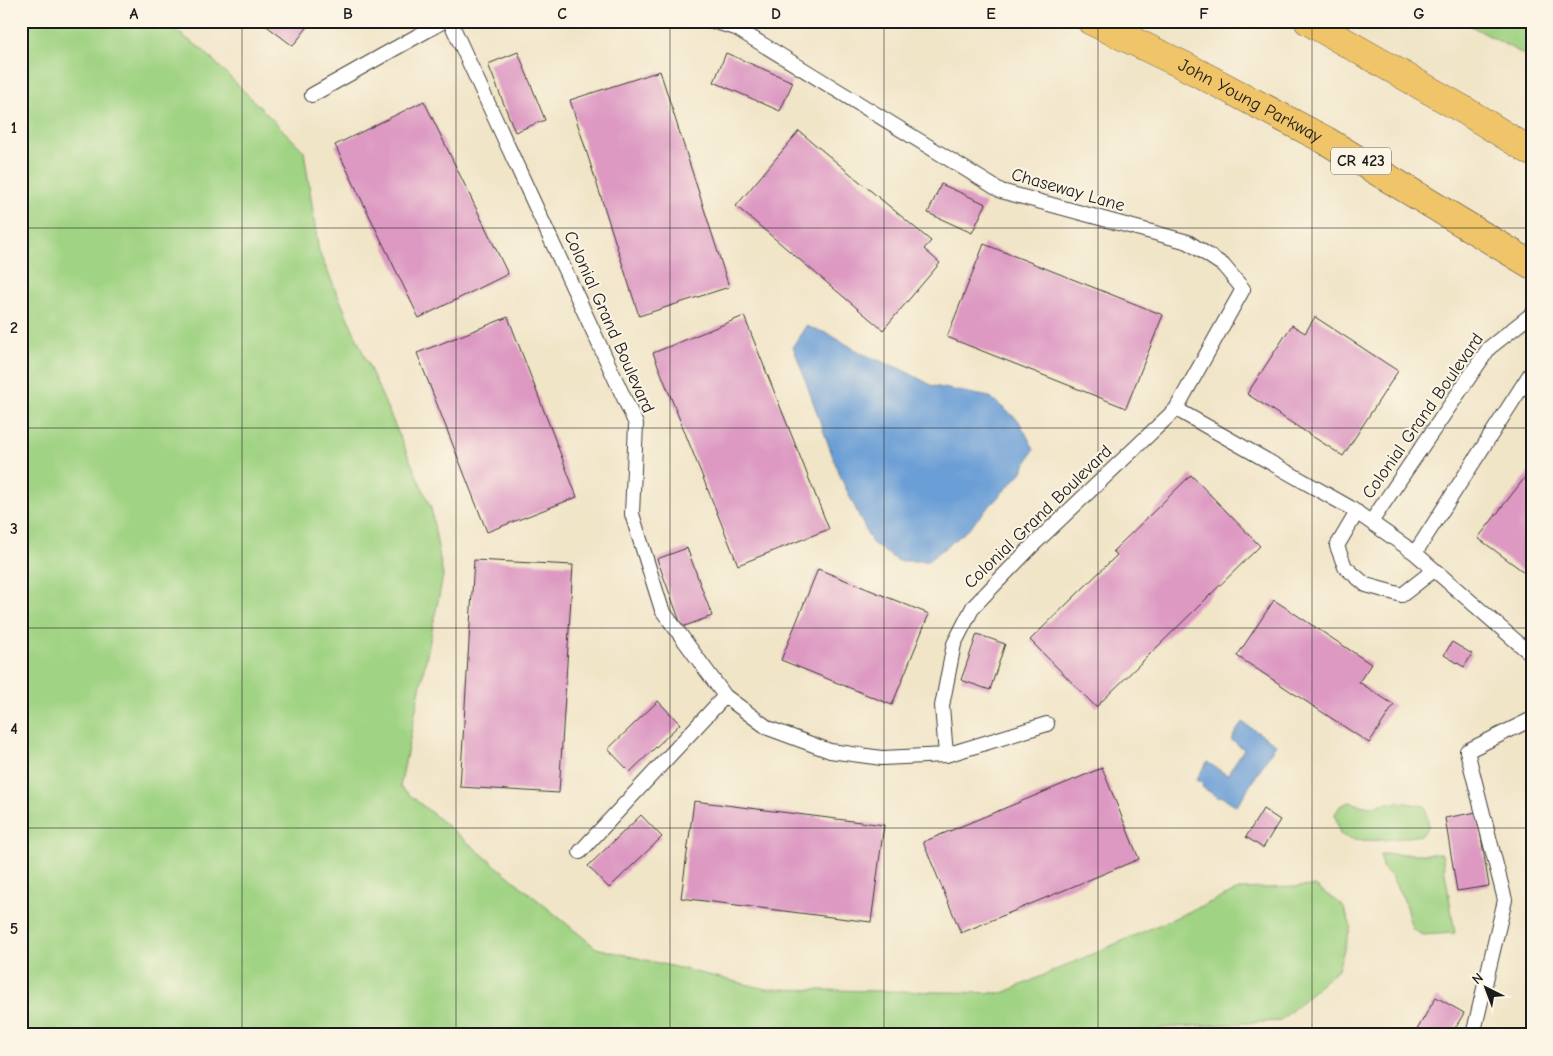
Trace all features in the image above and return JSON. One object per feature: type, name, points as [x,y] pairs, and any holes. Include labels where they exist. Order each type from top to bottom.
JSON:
[{"type":"highway","name":"John Young Parkway","points":[[1091,21],[1185,66],[1325,140],[1532,265]]},
{"type":"highway","points":[[1308,21],[1464,110],[1532,152]]},
{"type":"lane","points":[[312,94],[444,21]]},
{"type":"lane","name":"Colonial Grand Boulevard","points":[[450,21],[636,424],[632,514],[662,610],[724,696],[768,728],[830,751],[882,758],[946,755],[942,706],[954,644],[973,607],[1034,545],[1176,409],[1357,512],[1415,553],[1532,655]]},
{"type":"lane","name":"Chaseway Lane","points":[[712,21],[736,28],[1001,191],[1188,242],[1223,265],[1243,289],[1176,409]]},
{"type":"lane","name":"Colonial Grand Boulevard","points":[[1371,522],[1490,348],[1532,314]]},
{"type":"lane","points":[[1415,553],[1532,371]]},
{"type":"lane","points":[[1357,512],[1337,546],[1346,567],[1366,585],[1402,594],[1434,570]]},
{"type":"lane","points":[[580,852],[724,696]]},
{"type":"lane","points":[[1473,1035],[1505,900],[1467,751],[1532,719]]},
{"type":"lane","points":[[946,755],[1048,724]]},
{"type":"green space","points":[[21,21],[162,21],[203,50],[304,151],[319,252],[431,508],[443,576],[400,787],[596,948],[766,989],[1003,993],[1241,889],[1315,886],[1343,906],[1351,926],[1338,969],[1280,1021],[1161,1028],[1152,1035],[21,1035]]},
{"type":"green space","points":[[1462,21],[1532,21],[1532,59]]},
{"type":"green space","points":[[1349,802],[1369,807],[1400,802],[1425,806],[1429,826],[1422,835],[1368,840],[1348,838],[1340,834],[1335,814],[1340,806]]},
{"type":"green space","points":[[1380,854],[1442,854],[1455,933],[1422,935],[1412,928],[1404,900],[1391,876],[1382,867]]},
{"type":"water","points":[[806,326],[829,334],[863,354],[901,369],[933,386],[990,397],[1019,421],[1034,449],[1021,473],[964,533],[928,561],[898,561],[872,543],[839,474],[793,346]]},
{"type":"water","points":[[1242,722],[1276,744],[1237,806],[1221,796],[1219,798],[1202,787],[1203,784],[1196,780],[1207,762],[1227,775],[1244,749],[1231,740]]},
{"type":"building","points":[[260,21],[312,21],[293,46]]},
{"type":"building","points":[[518,52],[545,120],[515,132],[488,64]]},
{"type":"building","points":[[726,53],[793,82],[780,111],[714,82]]},
{"type":"building","points":[[660,71],[729,287],[639,316],[570,100]]},
{"type":"building","points":[[424,101],[508,274],[419,318],[335,145]]},
{"type":"building","points":[[799,131],[931,241],[924,249],[940,263],[883,330],[736,206]]},
{"type":"building","points":[[941,184],[986,204],[972,233],[928,213]]},
{"type":"building","points":[[984,244],[1163,315],[1126,408],[947,337]]},
{"type":"building","points":[[744,316],[829,529],[738,565],[653,353]]},
{"type":"building","points":[[508,317],[577,497],[487,532],[417,353]]},
{"type":"building","points":[[1315,317],[1398,371],[1343,456],[1247,394],[1292,325],[1305,333]]},
{"type":"building","points":[[1530,471],[1532,472],[1532,578],[1478,538]]},
{"type":"building","points":[[1191,475],[1260,546],[1096,707],[1030,640],[1117,555],[1113,551]]},
{"type":"building","points":[[687,548],[712,616],[682,627],[657,559]]},
{"type":"building","points":[[474,560],[573,565],[559,793],[460,787]]},
{"type":"building","points":[[818,569],[929,614],[892,705],[781,660]]},
{"type":"building","points":[[1274,600],[1371,664],[1359,682],[1394,705],[1369,743],[1237,656]]},
{"type":"building","points":[[977,634],[1005,644],[990,690],[961,680]]},
{"type":"building","points":[[1452,642],[1472,654],[1464,667],[1444,655]]},
{"type":"building","points":[[658,701],[680,724],[630,772],[608,749]]},
{"type":"building","points":[[1102,768],[1139,859],[961,933],[923,842]]},
{"type":"building","points":[[694,801],[884,825],[871,922],[681,898]]},
{"type":"building","points":[[1263,809],[1280,820],[1263,848],[1246,837]]},
{"type":"building","points":[[1477,812],[1489,886],[1457,891],[1445,818]]},
{"type":"building","points":[[641,815],[662,837],[609,888],[588,866]]},
{"type":"building","points":[[1436,997],[1464,1013],[1451,1035],[1414,1035]]}]
